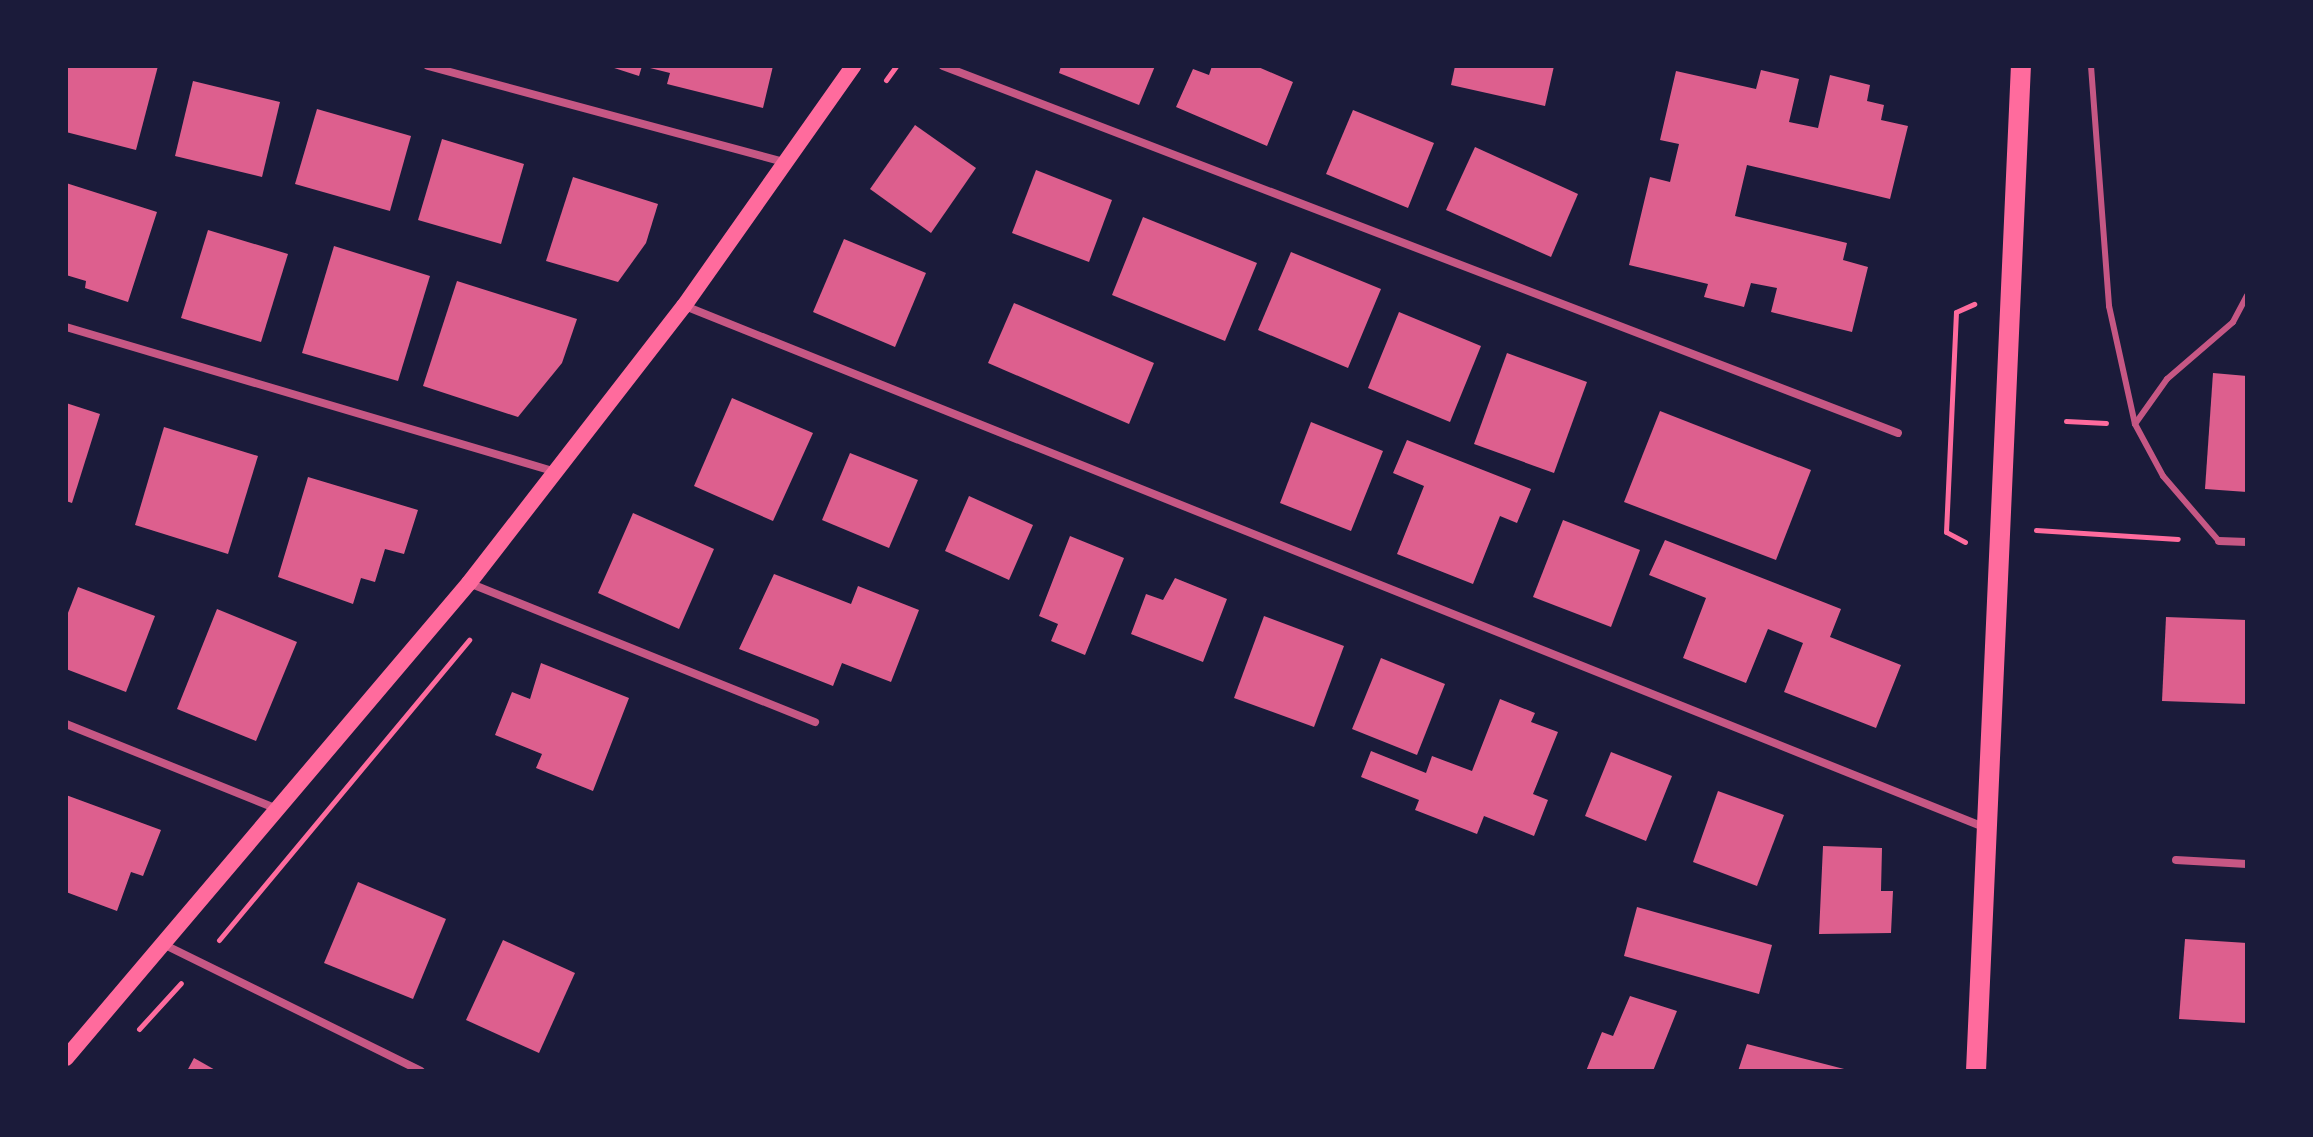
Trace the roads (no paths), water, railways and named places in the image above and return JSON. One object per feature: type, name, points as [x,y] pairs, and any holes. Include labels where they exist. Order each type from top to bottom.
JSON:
[{"type":"main road","points":[[66,1058],[469,583],[684,306],[853,66]]},
{"type":"main road","points":[[1976,1071],[2021,66]]},
{"type":"street","points":[[428,66],[785,162]]},
{"type":"street","points":[[943,66],[1898,433]]},
{"type":"street","points":[[684,306],[1987,828]]},
{"type":"street","points":[[66,327],[556,472]]},
{"type":"street","points":[[2219,541],[2247,542]]},
{"type":"street","points":[[469,583],[815,722]]},
{"type":"street","points":[[66,724],[278,810]]},
{"type":"street","points":[[2176,860],[2247,864]]},
{"type":"street","points":[[165,945],[421,1071]]},
{"type":"lane","points":[[2091,66],[2109,306],[2135,424],[2163,476],[2219,541]]},
{"type":"lane","points":[[2135,424],[2167,379],[2233,322],[2247,296]]}]
